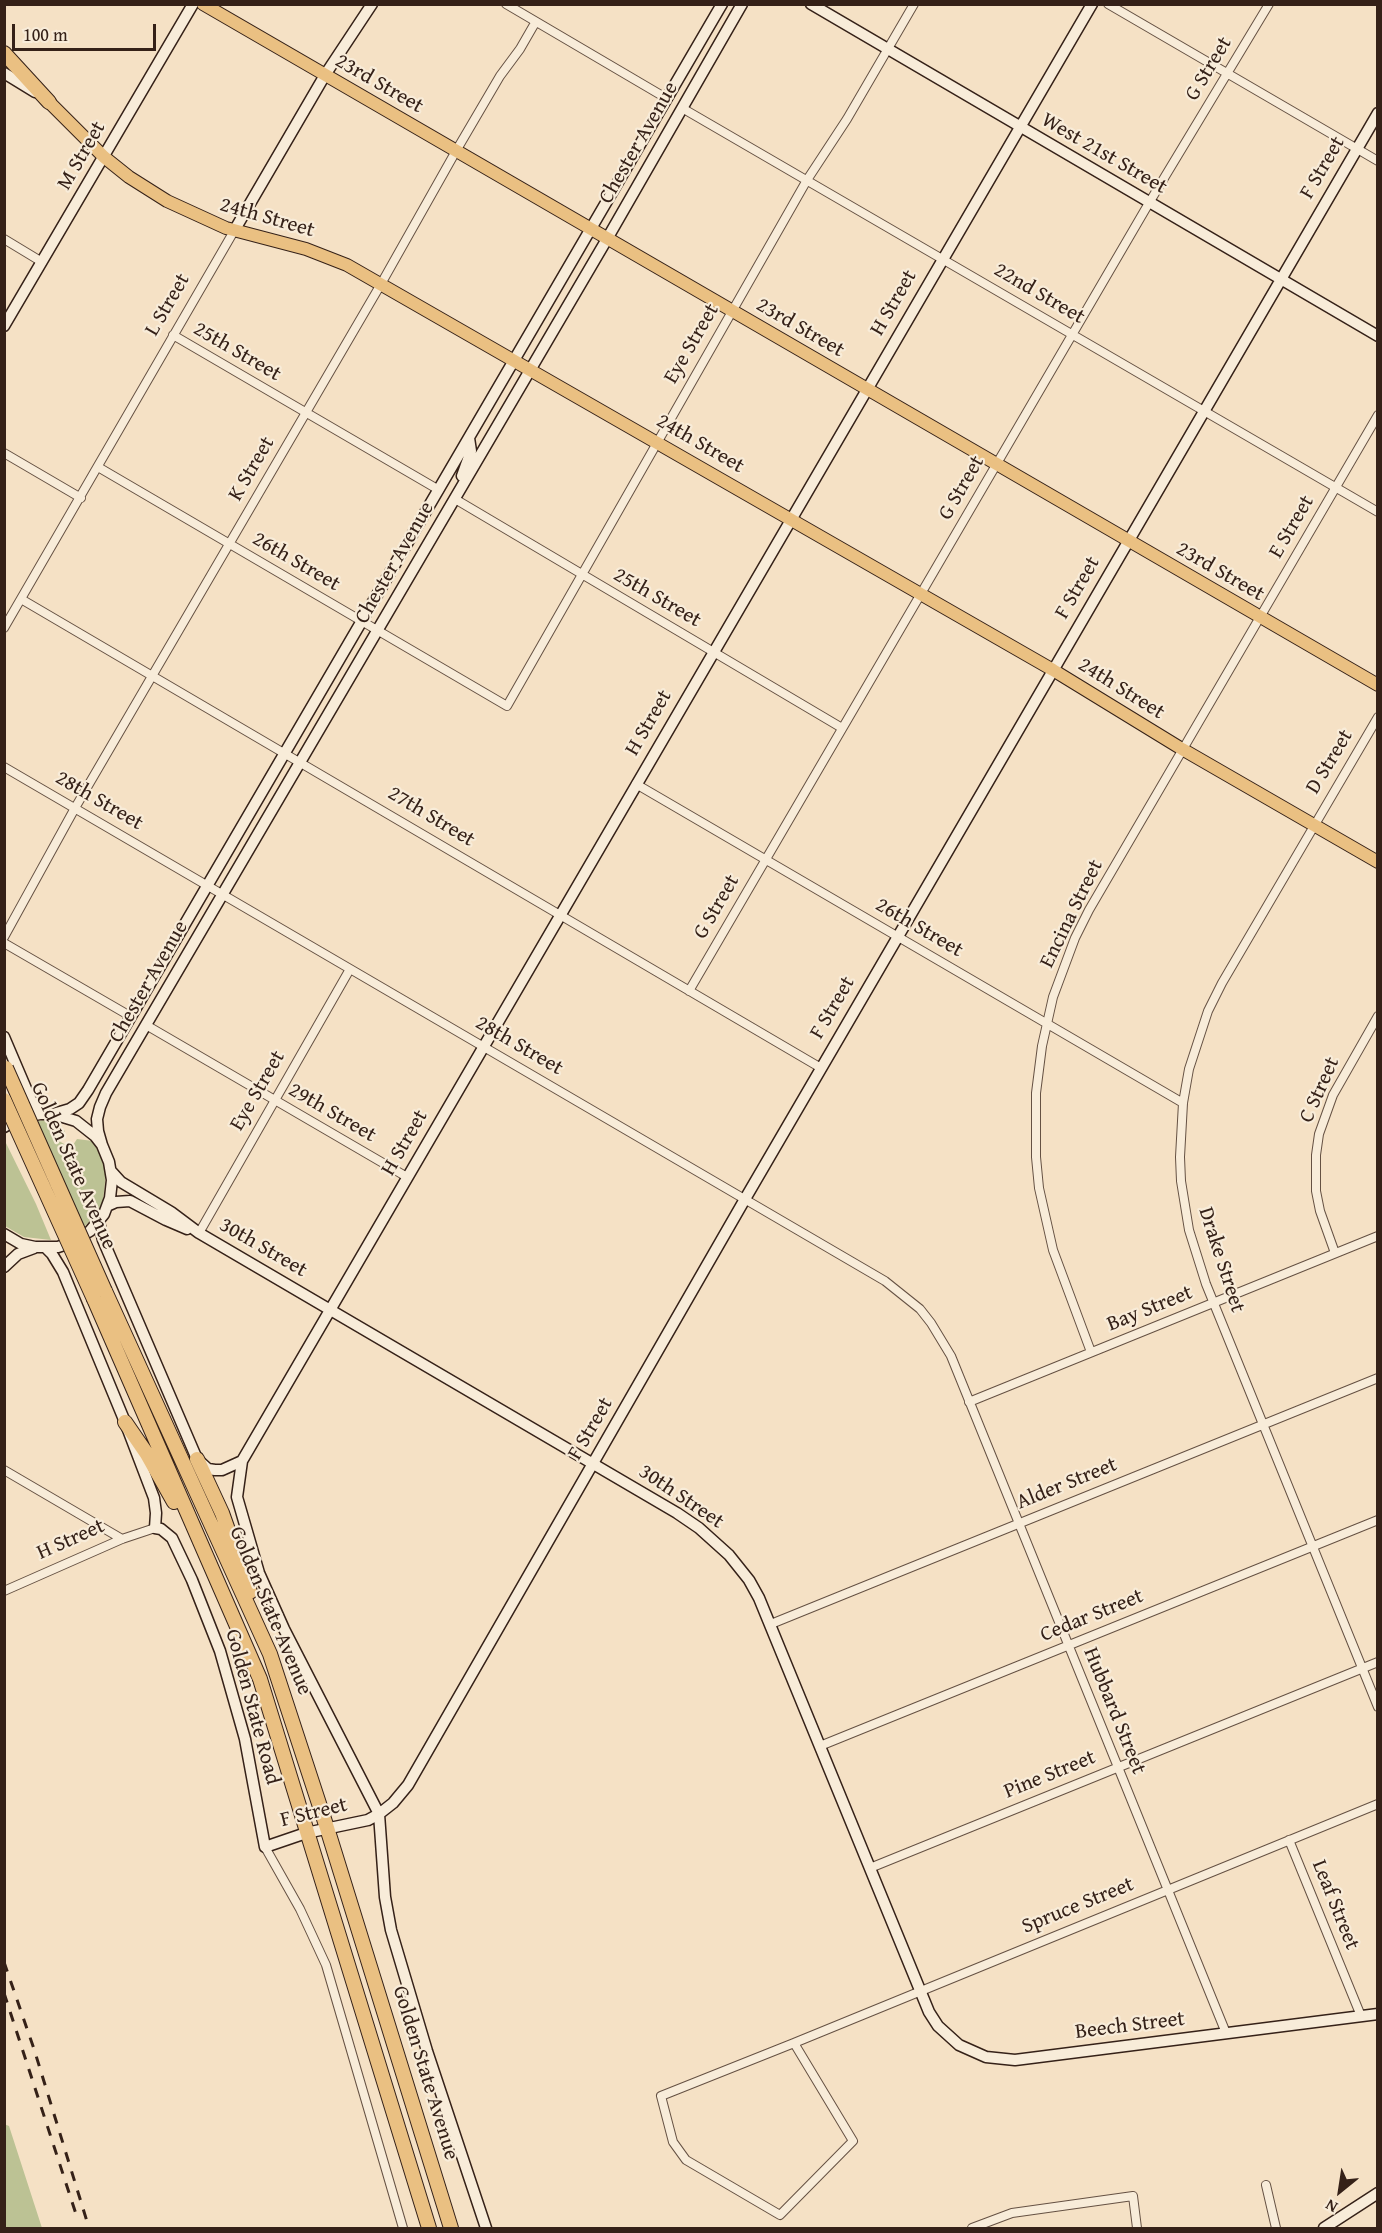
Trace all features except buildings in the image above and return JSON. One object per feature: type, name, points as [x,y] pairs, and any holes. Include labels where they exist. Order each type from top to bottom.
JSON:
[{"type":"highway","points":[[4,53],[49,102]]},
{"type":"highway","name":"Golden State Avenue","points":[[5,1067],[212,1572],[260,1680],[429,2229]]},
{"type":"highway","name":"Golden State Avenue","points":[[4,1100],[100,1295],[270,1654],[327,1828],[451,2229]]},
{"type":"highway","points":[[125,1422],[147,1454],[212,1572]]},
{"type":"highway","points":[[197,1460],[222,1513],[270,1654]]},
{"type":"main road","name":"23rd Street","points":[[203,4],[1377,685]]},
{"type":"main road","name":"24th Street","points":[[49,102],[104,157],[167,201],[207,221],[234,231],[325,255],[381,284],[1053,670],[1182,749],[1377,862]]},
{"type":"street","name":"M Street","points":[[4,326],[193,4]]},
{"type":"street","name":"L Street","points":[[4,628],[325,75],[372,4]]},
{"type":"street","points":[[506,4],[666,98]]},
{"type":"street","name":"Chester Avenue","points":[[53,1114],[70,1109],[82,1099],[722,4]]},
{"type":"street","name":"Chester Avenue","points":[[102,1145],[98,1131],[100,1107],[742,4]]},
{"type":"street","name":"West 21st Street","points":[[811,4],[1377,336]]},
{"type":"street","name":"Eye Street","points":[[507,706],[807,180],[888,51],[914,4]]},
{"type":"street","name":"H Street","points":[[242,1461],[1092,4]]},
{"type":"street","points":[[1108,4],[1377,160]]},
{"type":"street","name":"G Street","points":[[689,991],[1072,334],[1269,4]]},
{"type":"street","name":"K Street","points":[[4,938],[75,808],[381,284],[456,151],[500,76],[520,49],[535,23]]},
{"type":"street","name":"24th Street","points":[[4,73],[49,102]]},
{"type":"street","name":"22nd Street","points":[[682,108],[1377,513]]},
{"type":"street","name":"F Street","points":[[265,1847],[306,1833],[368,1820],[393,1803],[408,1785],[744,1198],[1377,113]]},
{"type":"street","points":[[4,239],[42,262]]},
{"type":"street","name":"25th Street","points":[[173,335],[439,490]]},
{"type":"street","name":"E Street","points":[[1182,749],[1377,415]]},
{"type":"street","points":[[455,499],[471,451],[469,438]]},
{"type":"street","points":[[4,453],[81,498]]},
{"type":"street","name":"26th Street","points":[[98,467],[507,706]]},
{"type":"street","name":"25th Street","points":[[455,499],[842,728]]},
{"type":"street","name":"27th Street","points":[[21,599],[821,1068]]},
{"type":"street","name":"D Street","points":[[1313,825],[1377,717]]},
{"type":"street","name":"Encina Street","points":[[1091,1352],[1053,1250],[1039,1188],[1036,1157],[1036,1094],[1046,1023],[1063,967],[1084,919],[1182,749]]},
{"type":"street","name":"28th Street","points":[[4,767],[885,1281],[904,1294],[931,1323],[943,1340],[969,1402]]},
{"type":"street","name":"26th Street","points":[[636,784],[1183,1103]]},
{"type":"street","name":"Drake Street","points":[[1313,825],[1208,1011],[1189,1070],[1183,1103],[1180,1157],[1184,1206],[1195,1254],[1377,1707]]},
{"type":"street","points":[[4,943],[130,1016]]},
{"type":"street","name":"Eye Street","points":[[199,1233],[350,969]]},
{"type":"street","name":"C Street","points":[[1335,1253],[1320,1211],[1316,1191],[1315,1164],[1319,1134],[1333,1095],[1377,1016]]},
{"type":"street","name":"29th Street","points":[[146,1025],[407,1178]]},
{"type":"street","points":[[4,1037],[30,1098],[40,1114]]},
{"type":"street","points":[[4,1267],[18,1254],[70,1244],[85,1234],[99,1222],[112,1189],[111,1171],[102,1145],[95,1136],[76,1121],[53,1114],[40,1114],[7,1123]]},
{"type":"street","name":"30th Street","points":[[111,1171],[121,1182],[171,1212],[199,1233],[683,1517],[738,1564],[771,1624],[919,1990]]},
{"type":"street","name":"30th Street","points":[[107,1206],[116,1202],[130,1201],[166,1220],[199,1233]]},
{"type":"street","points":[[99,1222],[103,1240],[197,1460],[208,1469],[215,1470],[222,1470],[242,1461]]},
{"type":"street","points":[[4,1234],[21,1244],[41,1248],[52,1254],[63,1272],[125,1422],[153,1498],[156,1513],[155,1528]]},
{"type":"street","name":"Bay Street","points":[[969,1402],[1377,1236]]},
{"type":"street","name":"Alder Street","points":[[771,1624],[1377,1378]]},
{"type":"street","name":"Hubbard Street","points":[[969,1402],[1226,2033]]},
{"type":"street","points":[[242,1461],[237,1497],[259,1573],[284,1629],[379,1814],[385,1898],[391,1930],[429,2057],[486,2229]]},
{"type":"street","points":[[4,1470],[122,1539]]},
{"type":"street","name":"Cedar Street","points":[[820,1746],[1377,1520]]},
{"type":"street","name":"H Street","points":[[4,1591],[122,1539],[155,1528]]},
{"type":"street","name":"Golden State Road","points":[[155,1528],[161,1529],[172,1538],[220,1651],[245,1739],[265,1847],[300,1909],[326,1965],[403,2229]]},
{"type":"street","name":"Pine Street","points":[[870,1868],[1377,1662]]},
{"type":"street","name":"Spruce Street","points":[[794,2043],[853,2141],[780,2215],[687,2160],[673,2142],[661,2096],[1377,1804]]},
{"type":"street","name":"Leaf Street","points":[[1289,1840],[1361,2016]]},
{"type":"street","name":"Beech Street","points":[[919,1990],[929,2012],[948,2036],[972,2052],[1015,2060],[1377,2014]]},
{"type":"street","points":[[1266,2186],[1276,2229]]},
{"type":"street","points":[[1324,2229],[1377,2193]]},
{"type":"street","points":[[972,2229],[1012,2213],[1133,2196],[1137,2229]]},
{"type":"green space","points":[[54,1119],[65,1131],[59,1141],[71,1148],[77,1139],[93,1141],[104,1162],[106,1173],[103,1201],[97,1214],[83,1228],[36,1121]]},
{"type":"green space","points":[[4,1139],[51,1240],[24,1237],[5,1226]]},
{"type":"green space","points":[[4,2124],[9,2126],[42,2228],[5,2228]]},
{"type":"railway","points":[[4,1962],[34,2049],[89,2228]]},
{"type":"railway","points":[[4,1993],[76,2214]]}]
